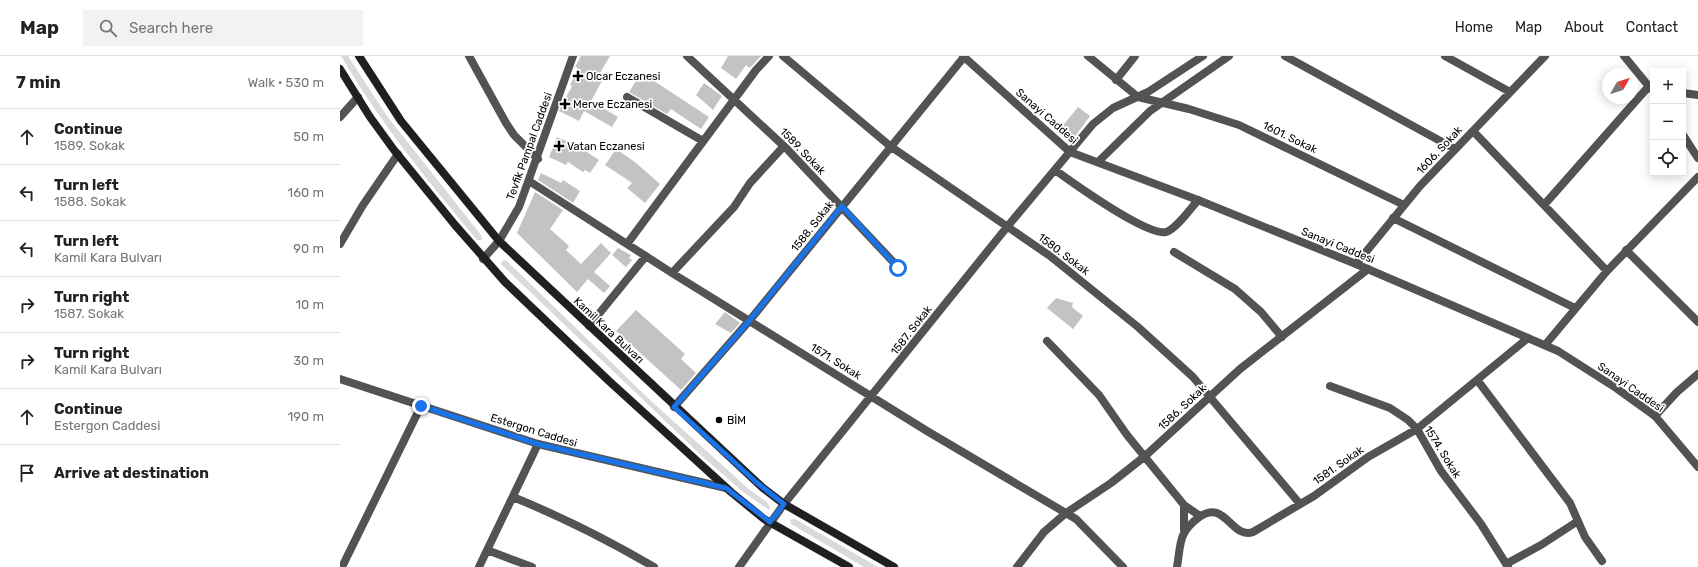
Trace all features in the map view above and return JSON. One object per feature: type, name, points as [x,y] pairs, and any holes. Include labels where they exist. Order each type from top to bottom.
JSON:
[{"type":"main road","name":"Kamil Kara Bulvarı","points":[[359,56],[400,121],[498,242],[756,482],[784,504],[894,567]]},
{"type":"main road","points":[[340,69],[398,154],[483,259],[609,381],[726,488],[770,522],[849,567]]},
{"type":"street","points":[[469,56],[506,123],[518,140],[538,159]]},
{"type":"street","name":"Tevfik Pampal Caddesi","points":[[483,259],[498,242],[519,207],[538,159],[573,56]]},
{"type":"street","name":"1589. Sokak","points":[[687,56],[784,146],[842,206],[898,268]]},
{"type":"street","points":[[627,244],[734,99],[756,70],[769,56]]},
{"type":"street","name":"1580. Sokak","points":[[783,56],[890,146],[1050,256],[1124,315],[1193,377],[1300,504]]},
{"type":"street","name":"1588. Sokak","points":[[674,407],[750,320],[964,56]]},
{"type":"street","name":"Sanayi Caddesi","points":[[964,56],[1070,152],[1198,200],[1356,264],[1545,345],[1610,384],[1655,416],[1698,466]]},
{"type":"street","points":[[1088,56],[1138,97]]},
{"type":"street","points":[[1116,80],[1135,56]]},
{"type":"street","name":"1587. Sokak","points":[[739,567],[784,504],[1007,227],[1099,118],[1113,108],[1138,97],[1203,56]]},
{"type":"street","points":[[1098,162],[1136,123],[1162,102],[1229,56]]},
{"type":"street","points":[[1285,56],[1455,149]]},
{"type":"street","points":[[1445,56],[1510,92]]},
{"type":"street","name":"1606. Sokak","points":[[1356,264],[1404,204],[1545,56]]},
{"type":"street","points":[[1624,56],[1650,86]]},
{"type":"street","points":[[1544,205],[1650,90]]},
{"type":"street","points":[[1686,93],[1698,95]]},
{"type":"street","points":[[340,117],[358,97]]},
{"type":"street","points":[[627,97],[703,141]]},
{"type":"street","name":"1601. Sokak","points":[[1138,97],[1216,117],[1261,134],[1404,204]]},
{"type":"street","points":[[1473,131],[1607,271]]},
{"type":"street","points":[[1686,140],[1698,158]]},
{"type":"street","points":[[672,272],[734,207],[750,183],[784,146]]},
{"type":"street","points":[[341,240],[398,154]]},
{"type":"street","points":[[1055,170],[1096,200],[1160,232],[1172,229],[1198,200]]},
{"type":"street","points":[[1545,345],[1626,250],[1698,177]]},
{"type":"street","name":"1571. Sokak","points":[[529,181],[646,256],[872,396],[1066,513],[1084,525],[1123,567]]},
{"type":"street","points":[[1393,218],[1575,308]]},
{"type":"street","points":[[1626,250],[1698,322]]},
{"type":"street","points":[[1174,252],[1235,289],[1261,312],[1282,337]]},
{"type":"street","points":[[589,326],[646,256]]},
{"type":"street","name":"1586. Sokak","points":[[1017,567],[1044,532],[1066,513],[1111,483],[1144,457],[1240,369],[1368,269]]},
{"type":"street","name":"1581. Sokak","points":[[1200,516],[1207,512],[1219,513],[1242,532],[1247,534],[1300,504],[1368,457],[1416,429],[1478,381],[1528,338]]},
{"type":"street","points":[[1047,341],[1099,395],[1144,457],[1184,505],[1200,516],[1184,530]]},
{"type":"street","points":[[1655,416],[1677,392],[1698,374]]},
{"type":"street","name":"Estergon Caddesi","points":[[340,379],[538,444],[726,488]]},
{"type":"street","points":[[1478,381],[1570,503],[1591,548],[1602,561]]},
{"type":"street","name":"1574. Sokak","points":[[1330,386],[1395,410],[1408,420],[1416,429],[1441,471],[1478,520],[1507,565]]},
{"type":"street","points":[[342,567],[421,406]]},
{"type":"street","points":[[479,567],[538,444]]},
{"type":"street","points":[[513,497],[556,515],[614,544],[654,567]]},
{"type":"street","points":[[1177,567],[1184,530],[1184,505]]},
{"type":"street","points":[[1507,565],[1578,521]]},
{"type":"street","points":[[487,550],[532,567]]},
{"type":"shaded area","points":[[341,56],[348,56],[387,116],[481,235],[482,240],[477,240],[405,151],[372,105]]},
{"type":"shaded area","points":[[503,260],[507,261],[650,400],[751,491],[767,502],[770,508],[769,510],[742,491],[703,457],[504,267],[501,264]]},
{"type":"shaded area","points":[[794,519],[878,567],[864,567],[791,524],[790,520]]},
{"type":"building","points":[[581,56],[610,56],[597,78],[602,81],[591,101],[618,117],[612,127],[584,111],[579,121],[559,111],[572,86],[570,85],[578,68],[575,67]]},
{"type":"building","points":[[728,56],[761,56],[750,68],[746,65],[736,79],[721,68]]},
{"type":"building","points":[[639,76],[646,80],[648,77],[709,117],[701,129],[671,109],[667,114],[629,92]]},
{"type":"building","points":[[704,83],[722,96],[713,110],[696,95]]},
{"type":"building","points":[[1078,107],[1090,116],[1074,138],[1061,128]]},
{"type":"building","points":[[557,137],[578,146],[599,160],[590,173],[585,170],[583,172],[568,162],[566,165],[549,157]]},
{"type":"building","points":[[616,149],[635,162],[660,184],[645,203],[627,188],[632,183],[605,165]]},
{"type":"building","points":[[541,173],[561,183],[563,180],[580,191],[573,203],[538,180]]},
{"type":"building","points":[[535,192],[563,210],[550,229],[569,246],[566,250],[581,264],[601,243],[611,253],[594,272],[610,286],[604,293],[588,279],[577,292],[517,233]]},
{"type":"building","points":[[618,248],[631,255],[629,258],[632,260],[626,267],[612,255]]},
{"type":"building","points":[[1056,298],[1073,303],[1072,307],[1083,316],[1073,329],[1047,308]]},
{"type":"building","points":[[636,310],[685,354],[681,359],[696,373],[681,390],[616,331]]},
{"type":"building","points":[[725,312],[740,323],[731,333],[715,324]]},
{"type":"place","name":"Olcar Eczanesi","points":[[578,76]]},
{"type":"place","name":"Merve Eczanesi","points":[[565,104]]},
{"type":"place","name":"Vatan Eczanesi","points":[[559,146]]},
{"type":"place","name":"BİM","points":[[719,420]]},
{"type":"route","points":[[421,406],[538,444],[571,453],[726,488],[747,506],[770,522],[784,504],[756,482],[674,407],[750,320],[842,206],[898,268]]}]
